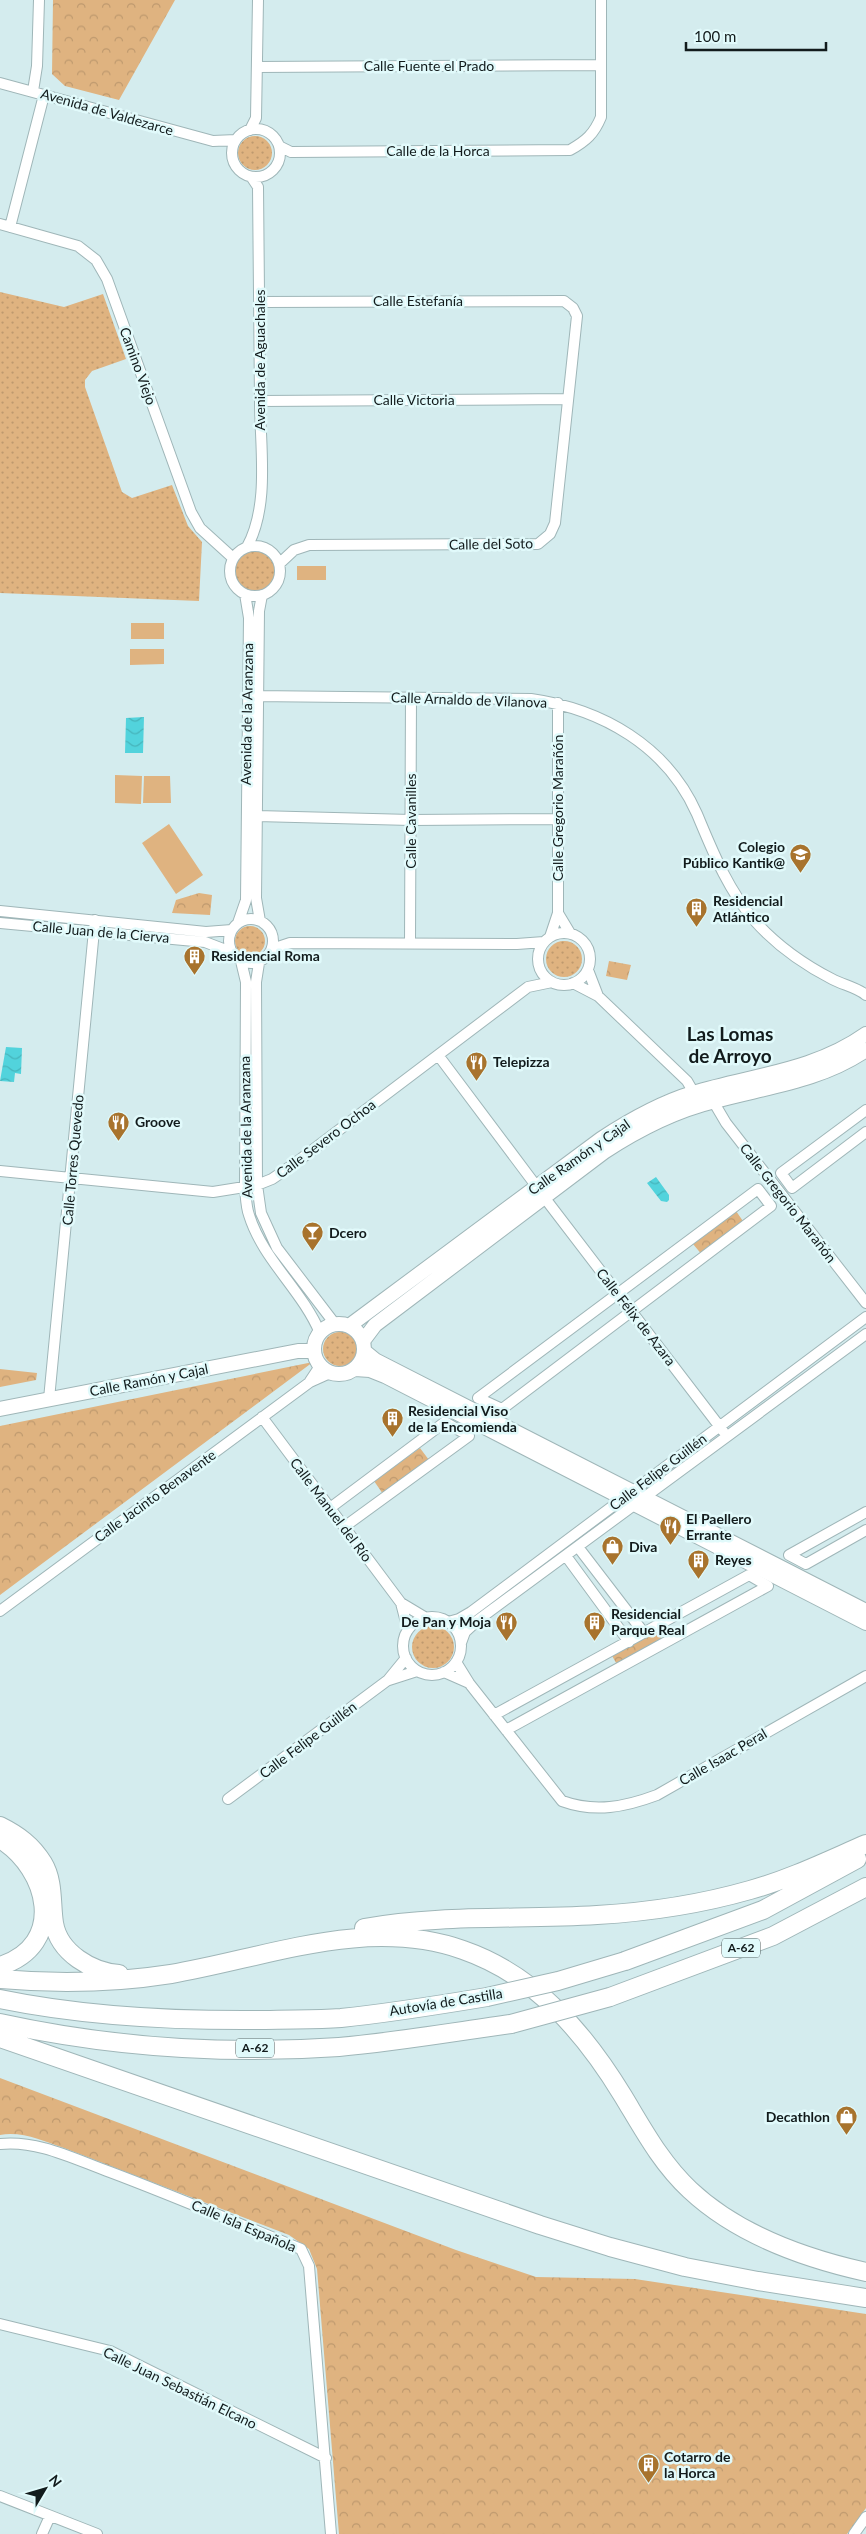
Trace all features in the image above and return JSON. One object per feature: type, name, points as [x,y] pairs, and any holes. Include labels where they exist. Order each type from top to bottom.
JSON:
[{"type":"highway","points":[[0,1826],[23,1838],[44,1864],[53,1899],[54,1924],[60,1939],[76,1958],[103,1973],[147,1977]]},
{"type":"highway","points":[[0,1839],[14,1848],[27,1863],[45,1906],[43,1930],[15,1962],[0,1966]]},
{"type":"highway","points":[[0,1979],[89,1982],[147,1977],[228,1963],[332,1934],[389,1924],[521,1916],[596,1916],[656,1910],[750,1890],[866,1844]]},
{"type":"highway","name":"Autovía de Castilla","points":[[0,1999],[43,2008],[122,2016],[212,2021],[339,2018],[415,2009],[487,1997],[558,1981],[625,1961],[763,1910],[866,1854]]},
{"type":"highway","name":"A-62","points":[[0,2023],[116,2042],[214,2048],[338,2047],[511,2024],[610,1997],[773,1936],[866,1887]]},
{"type":"highway","points":[[276,1950],[352,1939],[400,1936],[445,1944],[479,1956],[502,1968],[538,1991],[578,2033],[601,2061],[664,2162],[699,2198],[739,2226],[766,2240],[810,2257],[866,2272]]},
{"type":"highway","points":[[0,2038],[66,2059],[540,2225],[610,2247],[749,2280],[866,2298]]},
{"type":"highway","points":[[0,2044],[66,2059]]},
{"type":"street","points":[[33,91],[37,66],[39,0]]},
{"type":"street","points":[[258,0],[256,118],[250,130],[236,140],[232,155],[237,169],[252,178],[258,187],[264,176]]},
{"type":"street","points":[[601,0],[601,65]]},
{"type":"street","name":"Calle Fuente el Prado","points":[[257,67],[601,65]]},
{"type":"street","name":"Calle de la Horca","points":[[278,146],[291,152],[570,150],[584,143],[595,131],[601,117],[601,65]]},
{"type":"street","name":"Avenida de Valdezarce","points":[[0,83],[213,142],[232,155]]},
{"type":"street","points":[[5,226],[44,94]]},
{"type":"street","points":[[252,178],[264,176],[274,169],[279,158],[278,146],[256,118]]},
{"type":"street","points":[[250,130],[264,130]]},
{"type":"street","name":"Avenida de Valdezarce","points":[[213,142],[236,140]]},
{"type":"street","name":"Calle de la Horca","points":[[279,158],[291,152]]},
{"type":"street","name":"Avenida de Aguachales","points":[[247,547],[255,532],[260,505],[261,302],[258,187]]},
{"type":"street","name":"Camino Viejo","points":[[5,226],[78,246],[96,260],[107,279],[192,512],[200,528],[233,558]]},
{"type":"street","name":"Calle Estefanía","points":[[261,302],[564,301],[573,308]]},
{"type":"street","name":"Calle del Soto","points":[[277,560],[310,545],[538,544],[550,534],[555,523],[577,316],[573,308]]},
{"type":"street","name":"Calle Victoria","points":[[260,401],[568,400]]},
{"type":"street","name":"Avenida de Aguachales","points":[[255,532],[259,547]]},
{"type":"street","points":[[247,547],[259,547],[277,560],[277,582],[272,590],[262,595],[245,594],[236,589],[231,579],[230,570],[233,558],[247,547]]},
{"type":"street","name":"Avenida de la Aranzana","points":[[245,594],[248,612],[253,696],[257,816],[256,908],[260,921]]},
{"type":"street","name":"Avenida de la Aranzana","points":[[235,926],[246,900],[253,696],[259,611],[262,595]]},
{"type":"street","name":"Calle Arnaldo de Vilanova","points":[[253,696],[531,699],[558,703],[608,721],[654,753],[684,792],[726,881],[755,921],[783,948],[810,967],[864,992]]},
{"type":"street","name":"Calle Cavanilles","points":[[410,944],[411,697]]},
{"type":"street","name":"Calle Gregorio Marañón","points":[[547,939],[558,913],[558,703]]},
{"type":"street","points":[[257,816],[411,820],[558,819]]},
{"type":"street","name":"Calle Juan de la Cierva","points":[[0,911],[206,932],[235,926]]},
{"type":"street","points":[[547,939],[538,955],[539,967],[552,982],[566,985],[584,976],[588,970],[590,955],[588,948],[583,941],[570,933],[558,913]]},
{"type":"street","points":[[252,919],[260,921],[268,927],[273,936],[272,949],[267,957],[259,962],[250,964],[241,962],[231,952],[229,944],[235,926],[252,919]]},
{"type":"street","name":"Calle Torres Quevedo","points":[[49,1399],[95,920]]},
{"type":"street","name":"Calle Juan de la Cierva","points":[[0,923],[205,942],[231,952]]},
{"type":"street","points":[[272,949],[290,943],[517,944],[547,939],[556,934],[570,933]]},
{"type":"street","points":[[273,936],[290,943]]},
{"type":"street","points":[[517,944],[538,955]]},
{"type":"street","name":"Avenida de la Aranzana","points":[[241,962],[246,982],[245,1188],[248,1214],[257,1236],[269,1256],[312,1315],[316,1342]]},
{"type":"street","name":"Avenida de la Aranzana","points":[[259,962],[256,982],[256,1185],[261,1213],[272,1240],[335,1324]]},
{"type":"street","name":"Calle Severo Ochoa","points":[[0,1171],[213,1192],[245,1188],[272,1179],[528,986],[539,967]]},
{"type":"street","points":[[588,970],[598,996]]},
{"type":"street","name":"Calle Severo Ochoa","points":[[528,986],[552,982]]},
{"type":"street","points":[[573,983],[598,996],[688,1081],[694,1093]]},
{"type":"street","name":"Calle Ramón y Cajal","points":[[364,1346],[375,1325],[628,1122],[665,1103],[694,1093],[805,1066],[847,1048],[866,1034]]},
{"type":"street","name":"Calle Ramón y Cajal","points":[[349,1326],[541,1192],[632,1133],[674,1113],[713,1101],[810,1077],[839,1066],[866,1050]]},
{"type":"street","name":"Calle Félix de Azara","points":[[438,1054],[618,1295],[727,1436]]},
{"type":"street","name":"Calle Gregorio Marañón","points":[[713,1101],[726,1123],[866,1302]]},
{"type":"street","points":[[866,1110],[781,1173],[792,1188],[866,1132]]},
{"type":"street","points":[[766,1199],[788,1182]]},
{"type":"street","points":[[479,1412],[478,1398],[758,1189],[771,1206],[502,1409],[479,1412],[370,1370],[355,1368],[343,1374],[325,1369],[316,1342],[335,1324],[349,1326],[358,1333],[364,1346],[375,1360],[479,1412],[866,1623]]},
{"type":"street","name":"Calle Felipe Guillén","points":[[461,1643],[465,1632],[478,1620],[578,1547],[720,1426],[866,1317]]},
{"type":"street","name":"Calle Felipe Guillén","points":[[448,1622],[459,1619],[471,1612],[634,1498],[727,1436],[866,1334]]},
{"type":"street","name":"Calle Ramón y Cajal","points":[[0,1409],[298,1351],[316,1342]]},
{"type":"street","points":[[355,1368],[364,1346]]},
{"type":"street","name":"Calle Jacinto Benavente","points":[[0,1611],[325,1369]]},
{"type":"street","points":[[457,1429],[479,1412]]},
{"type":"street","name":"Calle Manuel del Río","points":[[262,1417],[401,1603],[426,1618]]},
{"type":"street","points":[[330,1508],[445,1422],[469,1436],[344,1527]]},
{"type":"street","points":[[634,1498],[866,1611]]},
{"type":"street","points":[[866,1512],[789,1554],[806,1564],[866,1530]]},
{"type":"street","points":[[578,1547],[644,1633]]},
{"type":"street","points":[[566,1556],[629,1642]]},
{"type":"street","points":[[456,1662],[469,1683],[494,1715],[506,1730],[768,1586],[749,1575],[494,1715]]},
{"type":"street","name":"Calle Manuel del Río","points":[[401,1603],[408,1630]]},
{"type":"street","points":[[426,1618],[441,1619],[448,1622],[454,1628],[461,1643],[456,1662],[444,1672],[433,1676],[417,1671],[406,1658],[404,1639],[408,1630],[426,1618]]},
{"type":"street","name":"Calle Felipe Guillén","points":[[228,1799],[388,1680],[406,1658]]},
{"type":"street","name":"Calle Felipe Guillén","points":[[388,1680],[417,1671]]},
{"type":"street","points":[[444,1672],[469,1683]]},
{"type":"street","name":"Calle Isaac Peral","points":[[506,1730],[551,1790],[562,1801],[602,1809],[616,1808],[657,1795],[866,1676]]},
{"type":"street","name":"Calle Isla Española","points":[[0,2144],[15,2142],[42,2147],[169,2194],[300,2249],[309,2266],[331,2534]]},
{"type":"street","name":"Calle Juan Sebastián Elcano","points":[[0,2324],[110,2351],[326,2458]]},
{"type":"street","points":[[0,2496],[97,2534]]},
{"type":"street","points":[[42,2534],[50,2516]]},
{"type":"street","points":[[854,2534],[866,2517]]},
{"type":"green space","points":[[53,0],[175,0],[119,100],[65,86],[52,74]]},
{"type":"green space","points":[[255,136],[262,137],[267,141],[271,146],[271,160],[267,165],[262,169],[255,170],[248,169],[243,165],[239,160],[238,153],[239,146],[243,141],[248,137]]},
{"type":"green space","points":[[0,292],[64,307],[103,294],[126,359],[92,371],[85,380],[85,387],[122,492],[132,498],[172,485],[188,526],[202,542],[199,601],[0,593]]},
{"type":"green space","points":[[250,551],[258,551],[269,557],[275,572],[269,587],[258,593],[250,593],[239,587],[233,576],[233,568],[239,557]]},
{"type":"green space","points":[[297,566],[326,566],[326,580],[297,580]]},
{"type":"green space","points":[[131,623],[164,623],[164,639],[131,639]]},
{"type":"green space","points":[[130,649],[164,649],[164,664],[130,665]]},
{"type":"green space","points":[[115,775],[142,776],[141,804],[115,803]]},
{"type":"green space","points":[[144,776],[170,776],[171,803],[143,803]]},
{"type":"green space","points":[[169,824],[203,875],[176,894],[142,843]]},
{"type":"green space","points":[[199,893],[212,895],[210,915],[172,913],[176,900]]},
{"type":"green space","points":[[250,926],[256,927],[264,935],[264,947],[256,955],[250,956],[244,955],[236,947],[235,941],[236,935],[244,927]]},
{"type":"green space","points":[[564,941],[571,942],[577,946],[581,952],[581,966],[577,972],[571,976],[564,977],[557,976],[551,972],[547,966],[546,959],[547,952],[551,946],[557,942]]},
{"type":"green space","points":[[609,961],[631,965],[627,980],[606,976]]},
{"type":"green space","points":[[736,1211],[745,1224],[703,1256],[693,1244]]},
{"type":"green space","points":[[340,1332],[347,1333],[352,1337],[356,1342],[356,1356],[352,1361],[347,1365],[340,1366],[333,1365],[328,1361],[324,1356],[323,1349],[324,1342],[328,1337],[333,1333]]},
{"type":"green space","points":[[313,1362],[0,1595],[0,1426]]},
{"type":"green space","points":[[0,1369],[37,1373],[36,1380],[0,1387]]},
{"type":"green space","points":[[420,1448],[429,1460],[383,1494],[374,1481]]},
{"type":"green space","points":[[429,1626],[437,1626],[448,1632],[454,1647],[448,1662],[437,1668],[429,1668],[418,1662],[412,1651],[412,1643],[418,1632]]},
{"type":"green space","points":[[656,1628],[664,1642],[619,1668],[611,1654]]},
{"type":"green space","points":[[0,2078],[456,2250],[536,2277],[635,2279],[866,2314],[866,2508],[847,2534],[339,2534],[317,2269],[309,2249],[289,2235],[64,2148],[16,2134],[0,2135]]},
{"type":"water","points":[[144,717],[143,753],[125,753],[126,718]]},
{"type":"water","points":[[6,1047],[22,1048],[21,1074],[15,1073],[14,1082],[0,1081]]},
{"type":"water","points":[[656,1177],[669,1195],[667,1202],[661,1201],[647,1183]]},
{"type":"place","name":"Colegio Público Kantik@","points":[[801,874]]},
{"type":"place","name":"Residencial Atlántico","points":[[697,928]]},
{"type":"place","name":"Residencial Roma","points":[[195,975]]},
{"type":"place","name":"Telepizza","points":[[477,1081]]},
{"type":"place","name":"Groove","points":[[119,1141]]},
{"type":"place","name":"Dcero","points":[[313,1252]]},
{"type":"place","name":"Residencial Viso de la Encomienda","points":[[392,1438]]},
{"type":"place","name":"El Paellero Errante","points":[[670,1546]]},
{"type":"place","name":"Diva","points":[[613,1566]]},
{"type":"place","name":"Reyes","points":[[699,1579]]},
{"type":"place","name":"De Pan y Moja","points":[[507,1641]]},
{"type":"place","name":"Residencial Parque Real","points":[[595,1641]]},
{"type":"place","name":"Decathlon","points":[[846,2136]]},
{"type":"place","name":"Cotarro de la Horca","points":[[648,2484]]},
{"type":"district","name":"Las Lomas de Arroyo","points":[[730,1045]]}]
